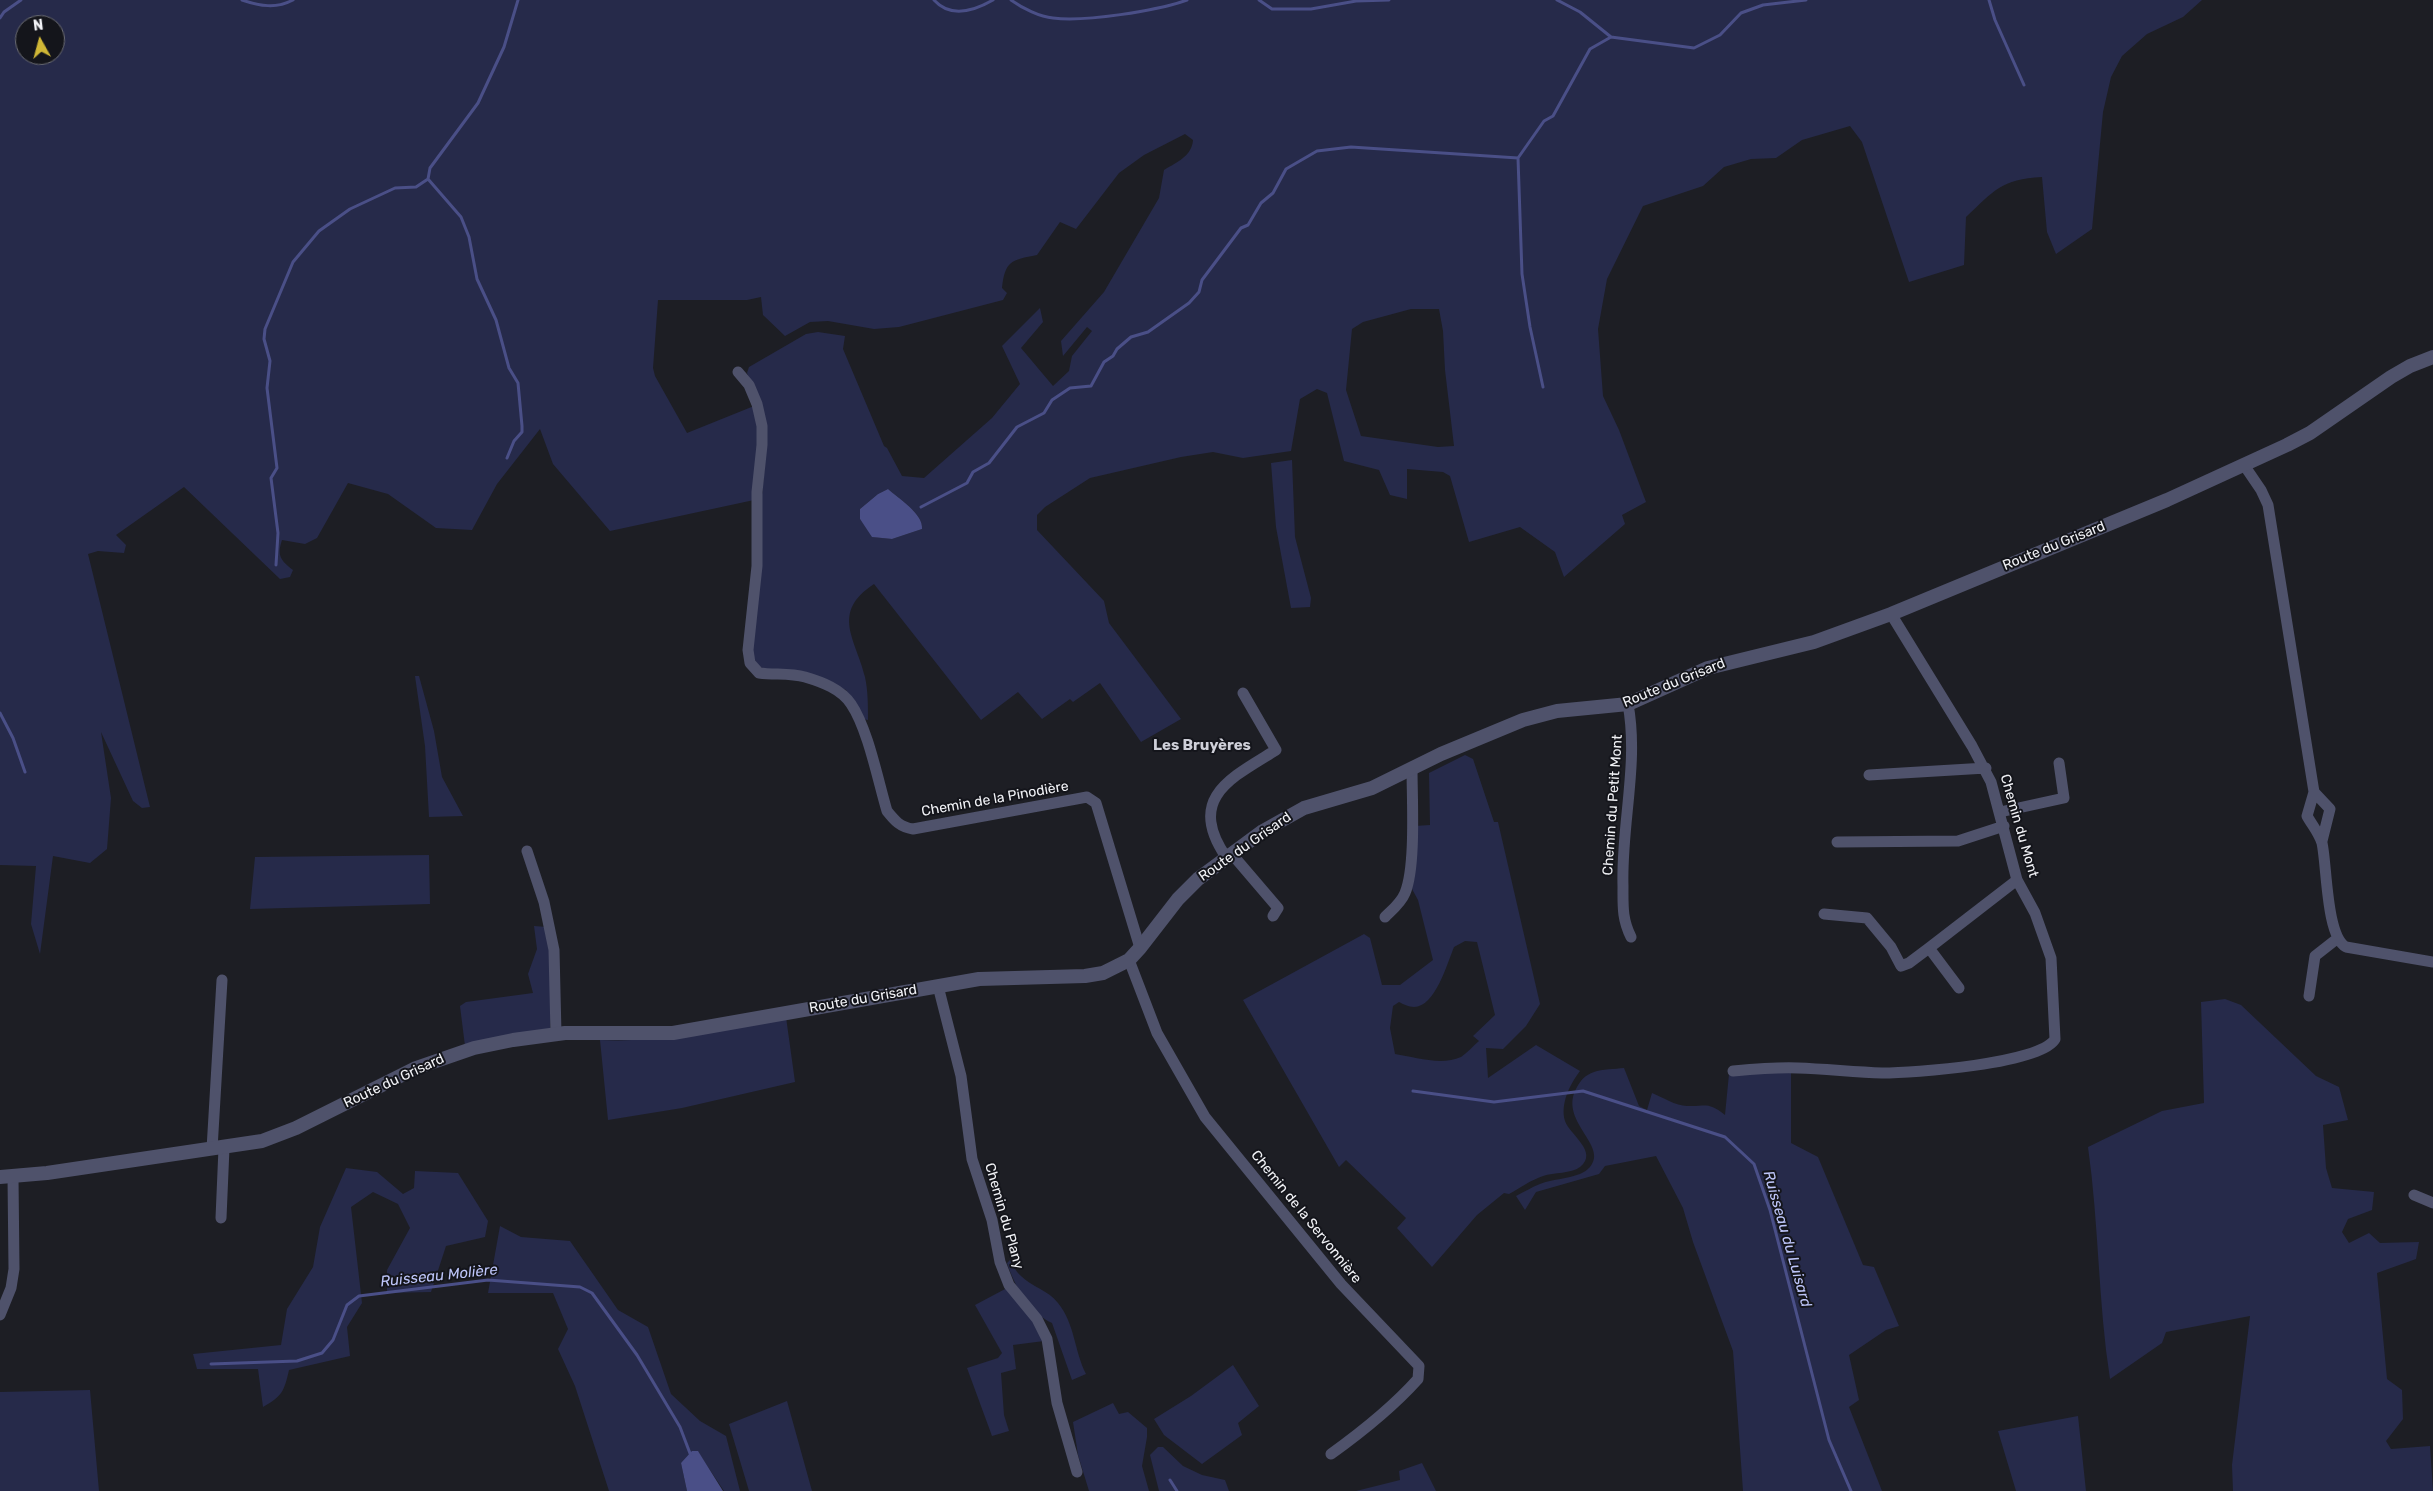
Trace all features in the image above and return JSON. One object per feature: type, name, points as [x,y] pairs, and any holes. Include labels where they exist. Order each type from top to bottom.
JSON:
[{"type":"street","name":"Route du Grisard","points":[[6,1177],[218,1148],[278,1136],[416,1068],[444,1057],[503,1042],[556,1034],[673,1033],[997,977],[1085,976],[1103,973],[1129,960],[1187,888],[1263,831],[1304,808],[1372,788],[1466,743],[1540,715],[1628,704],[1708,668],[1814,642],[1891,614],[2244,466],[2310,433],[2392,377],[2433,357]]},
{"type":"street","name":"Chemin de la Pinodière","points":[[738,372],[748,385],[757,404],[762,426],[757,492],[757,566],[748,650],[750,662],[759,673],[795,675],[826,684],[851,704],[862,727],[887,811],[896,822],[904,827],[913,829],[1087,797],[1096,803],[1140,948]]},
{"type":"street","points":[[2244,466],[2261,490],[2268,505],[2314,792],[2307,816],[2322,841]]},
{"type":"street","name":"Chemin du Mont","points":[[1733,1071],[1797,1068],[1876,1072],[1922,1070],[2000,1061],[2045,1048],[2055,1039],[2056,1028],[2051,958],[2038,920],[2017,880],[2004,826],[1986,768],[1891,614]]},
{"type":"street","points":[[1243,693],[1276,750],[1228,780],[1215,795],[1210,813],[1210,824],[1218,844],[1278,908],[1273,916]]},
{"type":"street","name":"Chemin du Petit Mont","points":[[1628,704],[1632,729],[1632,762],[1622,851],[1624,923],[1631,937]]},
{"type":"street","points":[[2000,812],[2064,798],[2058,763]]},
{"type":"street","points":[[1385,917],[1401,900],[1408,885],[1412,835],[1412,768]]},
{"type":"street","points":[[1869,775],[1986,768]]},
{"type":"street","points":[[2314,792],[2330,809],[2322,841],[2332,918],[2338,938],[2346,947],[2433,962]]},
{"type":"street","points":[[1837,842],[1958,841],[2004,826]]},
{"type":"street","points":[[527,851],[544,902],[554,950],[556,1034]]},
{"type":"street","points":[[1824,914],[1867,918],[1891,947],[1900,966],[1909,963],[1930,948],[2017,880]]},
{"type":"street","points":[[2309,996],[2315,956],[2338,938]]},
{"type":"street","points":[[1930,948],[1959,988]]},
{"type":"street","name":"Chemin de la Servonnière","points":[[1129,960],[1157,1033],[1205,1117],[1353,1297],[1419,1366],[1418,1378],[1404,1394],[1375,1421],[1331,1454]]},
{"type":"street","points":[[221,1218],[218,1148],[222,980]]},
{"type":"street","name":"Chemin du Plany","points":[[938,986],[961,1076],[972,1159],[992,1220],[1000,1262],[1009,1285],[1037,1319],[1047,1339],[1057,1403],[1077,1472]]},
{"type":"street","points":[[0,1315],[11,1288],[14,1269],[6,1177]]},
{"type":"street","points":[[2414,1195],[2433,1203]]},
{"type":"shaded area","points":[[0,0],[2202,0],[2183,17],[2147,34],[2122,56],[2111,77],[2103,112],[2092,229],[2056,254],[2047,232],[2042,177],[2017,180],[1992,193],[1966,217],[1964,265],[1909,282],[1862,142],[1850,126],[1802,140],[1776,158],[1751,159],[1724,167],[1703,186],[1643,206],[1607,279],[1598,329],[1603,396],[1619,430],[1646,502],[1622,515],[1625,524],[1564,577],[1555,552],[1520,527],[1469,542],[1450,476],[1443,472],[1407,469],[1407,499],[1390,495],[1379,470],[1344,461],[1327,393],[1317,389],[1300,399],[1291,451],[1243,458],[1213,452],[1181,457],[1090,478],[1045,507],[1037,515],[1037,530],[1104,601],[1109,623],[1181,719],[1141,742],[1100,683],[1073,702],[1070,699],[1042,719],[1018,692],[981,720],[874,584],[853,605],[849,616],[852,639],[866,682],[868,720],[864,719],[846,690],[807,673],[766,670],[758,664],[754,659],[751,649],[759,570],[760,517],[767,439],[761,404],[747,373],[749,367],[806,334],[818,332],[845,336],[843,349],[884,446],[887,448],[902,476],[924,478],[992,418],[1020,384],[1002,346],[1040,308],[1043,322],[1021,348],[1053,386],[1069,371],[1072,356],[1092,331],[1087,327],[1063,356],[1061,341],[1104,292],[1159,198],[1164,170],[1183,158],[1190,150],[1193,140],[1185,134],[1144,155],[1119,173],[1076,229],[1060,222],[1037,255],[1021,258],[1011,263],[1003,279],[1002,288],[1007,293],[1003,300],[899,327],[874,329],[828,321],[810,322],[785,336],[763,315],[761,297],[747,300],[658,300],[653,368],[655,376],[687,433],[754,406],[761,440],[754,500],[610,531],[553,464],[540,429],[497,484],[472,530],[436,528],[388,494],[348,483],[317,538],[305,544],[282,540],[281,557],[293,570],[290,577],[280,579],[184,487],[116,535],[126,545],[124,553],[98,551],[88,554],[150,807],[142,808],[133,801],[101,732],[111,798],[107,849],[90,863],[53,856],[40,954],[31,924],[36,866],[0,865]],"holes":[[[1411,309],[1439,309],[1443,331],[1445,370],[1454,446],[1438,447],[1361,436],[1346,390],[1352,329],[1363,322]],[[888,489],[915,512],[922,523],[922,529],[892,539],[873,537],[860,519],[860,509],[878,494]]]},
{"type":"shaded area","points":[[1292,460],[1295,537],[1311,598],[1310,607],[1291,608],[1276,527],[1271,463]]},
{"type":"shaded area","points":[[888,489],[915,512],[922,523],[922,529],[892,539],[872,537],[860,519],[860,509],[878,494]]},
{"type":"shaded area","points":[[415,676],[419,676],[434,731],[442,777],[463,816],[429,817],[425,746]]},
{"type":"shaded area","points":[[1465,755],[1473,759],[1494,822],[1498,822],[1540,1004],[1526,1026],[1503,1049],[1486,1048],[1488,1078],[1536,1045],[1580,1071],[1567,1095],[1564,1115],[1565,1121],[1582,1144],[1586,1155],[1585,1161],[1576,1169],[1543,1176],[1509,1194],[1504,1193],[1477,1215],[1432,1267],[1397,1228],[1406,1218],[1346,1160],[1339,1167],[1243,1000],[1364,934],[1370,938],[1382,985],[1400,985],[1433,960],[1418,900],[1412,889],[1415,826],[1430,825],[1429,773]],"holes":[[[1465,941],[1477,942],[1495,1015],[1473,1036],[1479,1041],[1466,1054],[1453,1060],[1437,1061],[1395,1054],[1390,1028],[1393,1006],[1399,1002],[1414,1007],[1428,1000],[1444,973],[1454,947]]]},
{"type":"shaded area","points":[[429,855],[430,904],[250,909],[255,857]]},
{"type":"shaded area","points":[[534,926],[547,927],[552,986],[550,1030],[465,1046],[460,1006],[466,1002],[533,993],[528,974],[537,949]]},
{"type":"shaded area","points":[[2225,999],[2241,1005],[2316,1076],[2339,1087],[2348,1120],[2323,1125],[2326,1168],[2332,1188],[2374,1192],[2372,1210],[2348,1219],[2342,1232],[2349,1243],[2369,1233],[2380,1243],[2419,1242],[2416,1259],[2377,1273],[2387,1379],[2402,1390],[2403,1419],[2386,1441],[2391,1449],[2430,1446],[2433,1491],[2233,1491],[2232,1465],[2250,1316],[2166,1332],[2162,1343],[2110,1379],[2088,1147],[2162,1111],[2204,1103],[2201,1002]]},
{"type":"shaded area","points":[[786,1017],[795,1082],[682,1108],[608,1120],[600,1040],[670,1037]]},
{"type":"shaded area","points":[[1624,1068],[1639,1106],[1647,1110],[1652,1093],[1683,1106],[1710,1106],[1725,1115],[1729,1074],[1791,1070],[1791,1143],[1818,1157],[1863,1265],[1874,1267],[1899,1326],[1886,1330],[1849,1355],[1859,1400],[1849,1407],[1882,1491],[1743,1491],[1733,1351],[1693,1242],[1683,1208],[1656,1156],[1605,1166],[1599,1174],[1536,1192],[1525,1210],[1516,1196],[1540,1184],[1580,1174],[1590,1167],[1594,1159],[1593,1150],[1573,1111],[1573,1099],[1577,1087],[1584,1078],[1594,1072]]},
{"type":"shaded area","points":[[346,1168],[377,1172],[403,1194],[414,1188],[415,1171],[458,1173],[488,1221],[485,1237],[446,1246],[431,1292],[387,1293],[387,1270],[410,1228],[398,1204],[373,1192],[351,1207],[362,1303],[347,1327],[350,1356],[289,1370],[286,1384],[281,1393],[263,1407],[258,1369],[197,1369],[193,1354],[281,1345],[287,1309],[313,1267],[320,1227]]},
{"type":"shaded area","points":[[500,1226],[521,1237],[570,1241],[618,1310],[648,1327],[671,1394],[700,1421],[726,1436],[740,1491],[724,1491],[698,1452],[681,1463],[687,1491],[609,1491],[575,1386],[558,1349],[568,1329],[553,1293],[488,1293]]},
{"type":"shaded area","points":[[1010,1260],[1025,1280],[1050,1295],[1064,1311],[1086,1374],[1072,1380],[1052,1323],[1037,1312],[1024,1298],[1007,1263]]},
{"type":"shaded area","points":[[1007,1288],[1031,1317],[1044,1341],[1013,1345],[1016,1369],[1001,1373],[1004,1415],[1009,1431],[992,1436],[967,1368],[998,1358],[1002,1353],[975,1305]]},
{"type":"shaded area","points":[[1233,1365],[1259,1406],[1238,1423],[1242,1435],[1202,1464],[1164,1435],[1154,1419],[1191,1396]]},
{"type":"shaded area","points":[[90,1390],[99,1491],[0,1491],[0,1392]]},
{"type":"shaded area","points":[[787,1401],[812,1491],[749,1491],[729,1424]]},
{"type":"shaded area","points":[[1113,1403],[1119,1414],[1128,1412],[1147,1428],[1142,1466],[1149,1491],[1089,1491],[1078,1455],[1073,1422]]},
{"type":"shaded area","points":[[2078,1416],[2086,1491],[2016,1491],[1998,1431]]},
{"type":"shaded area","points":[[1158,1447],[1163,1447],[1183,1466],[1202,1475],[1225,1480],[1229,1491],[1159,1491],[1150,1455]]},
{"type":"shaded area","points":[[692,1451],[698,1451],[723,1491],[687,1491],[681,1463]]},
{"type":"shaded area","points":[[1422,1463],[1436,1491],[1356,1491],[1400,1480],[1399,1471]]},
{"type":"waterway","points":[[0,18],[4,12],[21,0]]},
{"type":"waterway","points":[[242,0],[268,6],[280,5],[293,0]]},
{"type":"waterway","points":[[276,565],[278,533],[271,478],[277,468],[267,388],[270,361],[264,339],[265,329],[293,262],[319,231],[350,209],[395,188],[416,187],[428,179],[430,168],[478,103],[504,47],[518,0]]},
{"type":"waterway","points":[[934,0],[948,10],[955,11],[970,10],[993,0]]},
{"type":"waterway","points":[[1011,0],[1042,16],[1067,19],[1120,15],[1187,0]]},
{"type":"waterway","points":[[1259,0],[1272,9],[1311,9],[1356,1],[1389,0]]},
{"type":"waterway","points":[[1557,0],[1580,12],[1611,37],[1694,48],[1720,35],[1741,13],[1763,5],[1806,0]]},
{"type":"waterway","points":[[1989,0],[1995,20],[2024,85]]},
{"type":"waterway","points":[[921,507],[967,483],[973,472],[989,463],[1017,427],[1044,413],[1052,400],[1070,388],[1091,386],[1104,362],[1113,356],[1117,349],[1131,337],[1148,332],[1189,303],[1199,292],[1202,280],[1241,228],[1248,225],[1261,203],[1273,193],[1286,169],[1317,151],[1351,147],[1518,158],[1544,121],[1553,116],[1590,49],[1611,37]]},
{"type":"waterway","points":[[1518,158],[1522,274],[1530,327],[1543,387]]},
{"type":"waterway","points":[[428,179],[461,217],[469,237],[477,279],[496,320],[509,368],[518,383],[522,432],[514,441],[507,458]]},
{"type":"waterway","points":[[0,713],[13,738],[25,772]]},
{"type":"waterway","name":"Ruisseau du Luisard","points":[[1413,1091],[1494,1102],[1583,1091],[1725,1137],[1754,1164],[1770,1210],[1829,1440],[1851,1491]]},
{"type":"waterway","name":"Ruisseau Molière","points":[[211,1364],[297,1361],[322,1353],[333,1340],[347,1305],[359,1296],[488,1280],[580,1287],[592,1293],[637,1355],[680,1427],[691,1456]]},
{"type":"waterway","points":[[1170,1480],[1177,1491]]},
{"type":"district","name":"Les Bruyères","points":[[1202,746]]}]
